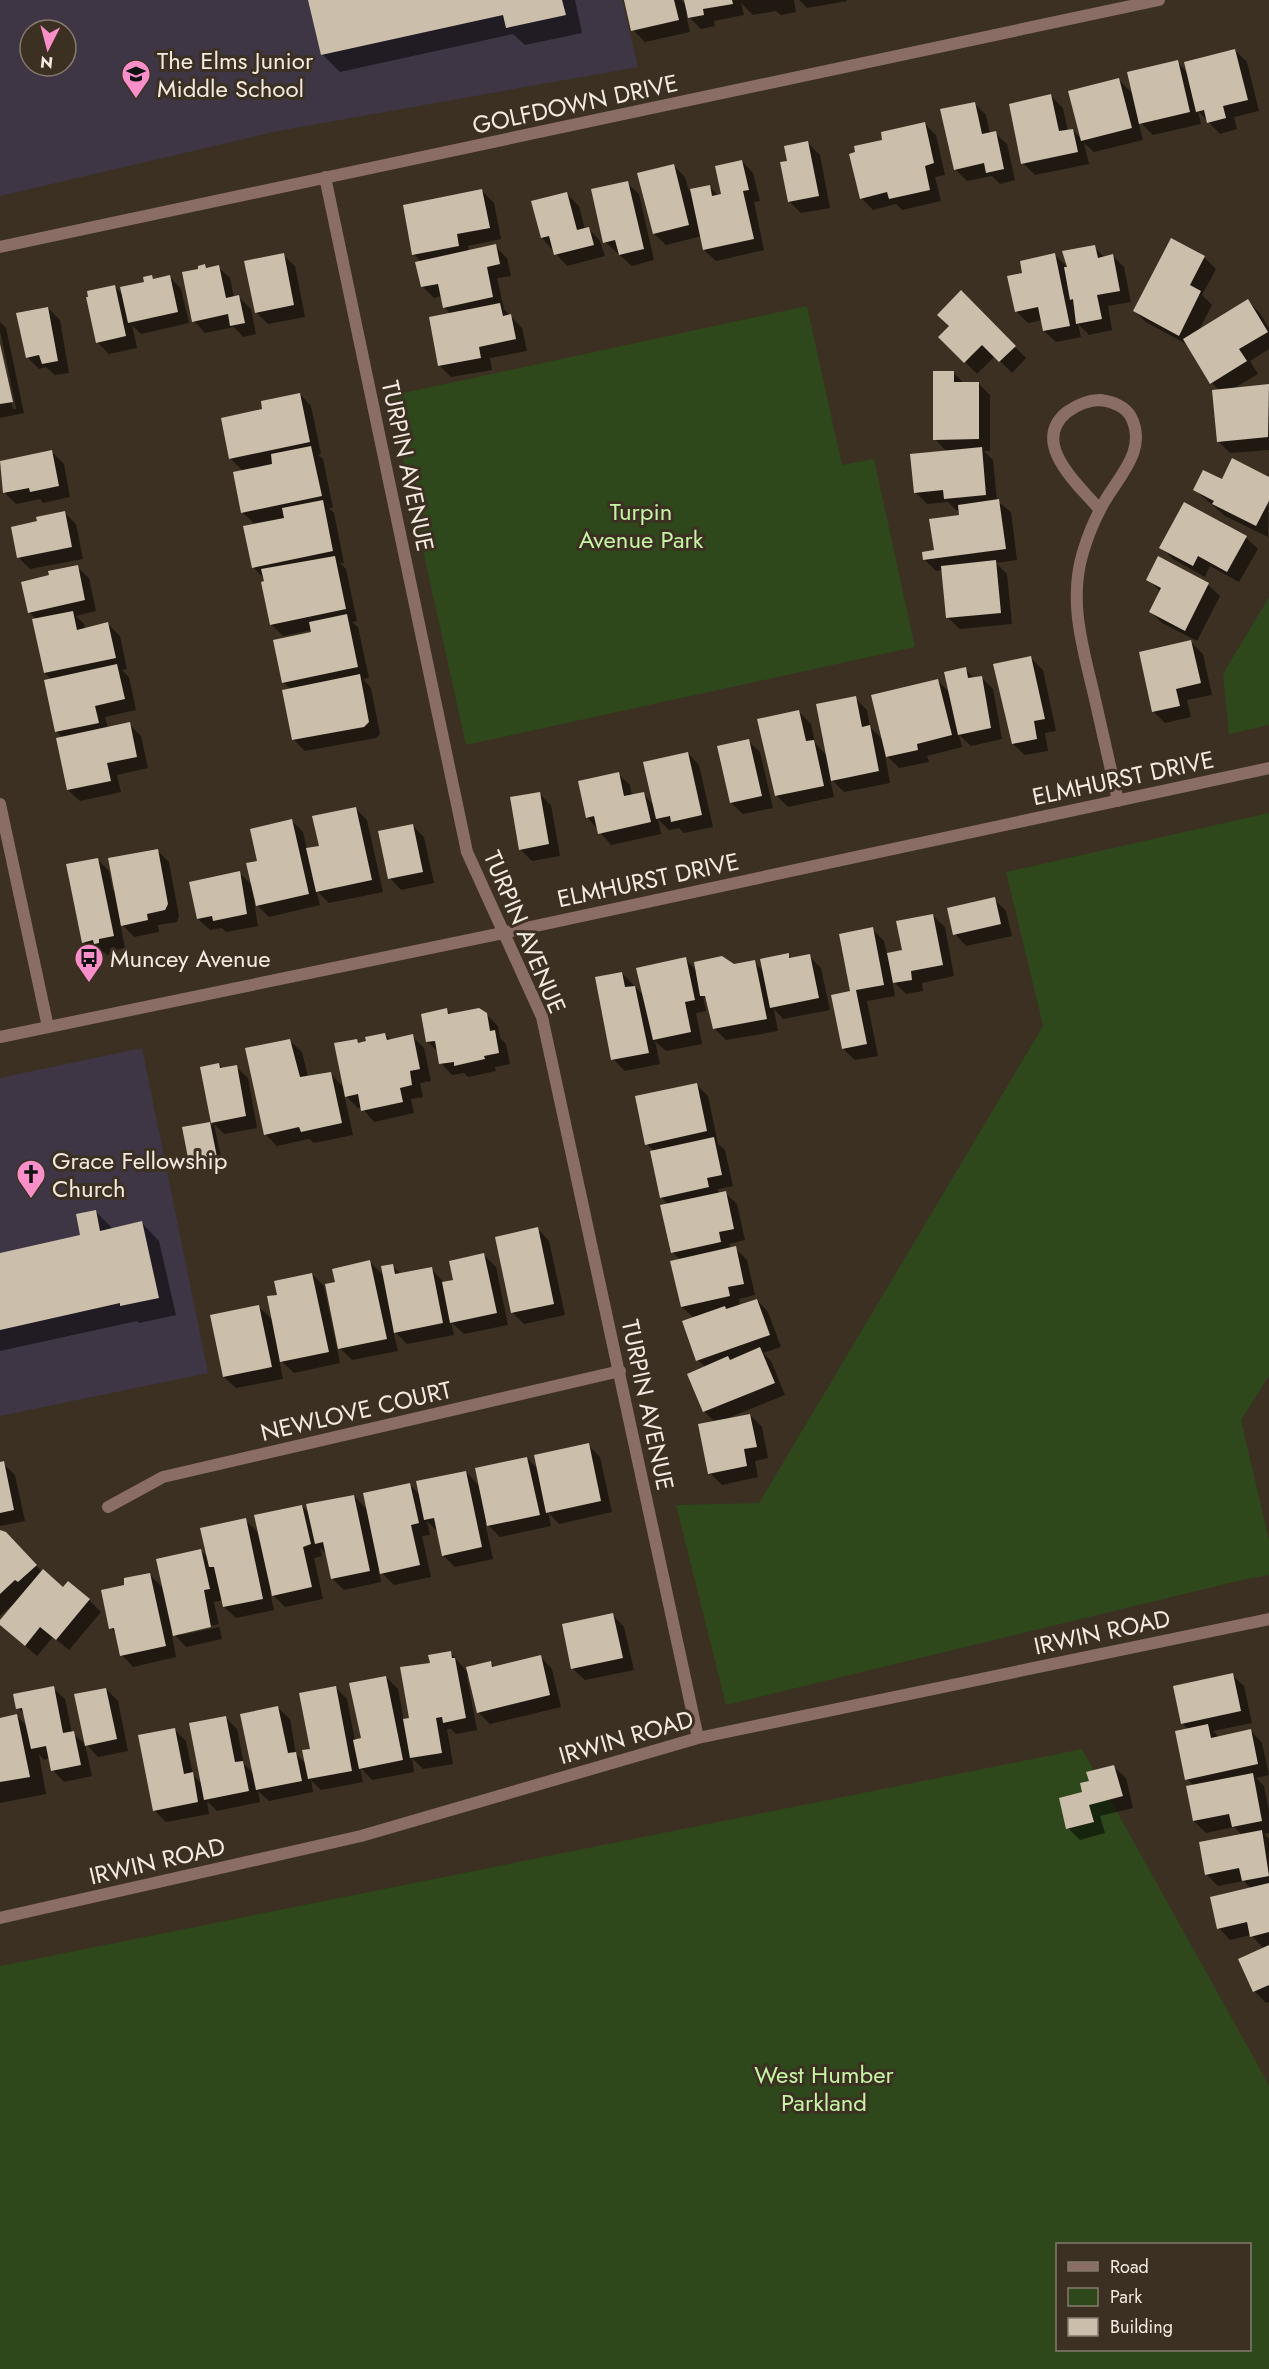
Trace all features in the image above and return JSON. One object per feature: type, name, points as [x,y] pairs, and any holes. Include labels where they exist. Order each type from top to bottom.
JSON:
[{"type":"street","name":"GOLFDOWN DRIVE","points":[[0,248],[1159,0]]},
{"type":"street","name":"TURPIN AVENUE","points":[[325,177],[467,852],[542,1017],[698,1738]]},
{"type":"street","points":[[1100,510],[1061,465],[1055,453],[1053,441],[1055,428],[1061,417],[1080,404],[1101,400],[1120,406],[1129,413],[1137,436],[1132,459],[1100,510],[1083,553],[1076,604],[1077,624],[1118,801]]},
{"type":"street","name":"ELMHURST DRIVE","points":[[0,1037],[502,933],[1269,768]]},
{"type":"street","points":[[0,804],[48,1027]]},
{"type":"street","name":"NEWLOVE COURT","points":[[108,1507],[163,1477],[620,1371]]},
{"type":"street","name":"IRWIN ROAD","points":[[0,1918],[361,1836],[698,1738],[1269,1619]]},
{"type":"shaded area","points":[[0,0],[622,0],[638,67],[278,131],[0,196]]},
{"type":"shaded area","points":[[142,1048],[208,1373],[0,1416],[0,1078]]},
{"type":"green space","name":"Turpin Avenue Park","points":[[807,306],[842,465],[874,459],[915,647],[466,745],[389,396]]},
{"type":"green space","points":[[1269,597],[1269,725],[1229,734],[1223,674]]},
{"type":"green space","points":[[1269,813],[1269,1376],[1241,1420],[1269,1540],[1269,1575],[726,1705],[676,1505],[759,1503],[1043,1026],[1006,872]]},
{"type":"green space","name":"West Humber Parkland","points":[[1082,1749],[1269,2085],[1269,2369],[0,2369],[0,1966]]},
{"type":"building","points":[[308,0],[562,0],[566,15],[506,28],[503,15],[321,55]]},
{"type":"building","points":[[624,0],[674,0],[679,20],[631,31]]},
{"type":"building","points":[[684,0],[732,0],[733,4],[703,9],[704,15],[688,18]]},
{"type":"building","points":[[1235,49],[1248,100],[1223,106],[1226,118],[1207,123],[1204,110],[1196,112],[1184,62]]},
{"type":"building","points":[[1178,60],[1190,112],[1139,124],[1127,72]]},
{"type":"building","points":[[1119,78],[1132,128],[1081,141],[1068,91]]},
{"type":"building","points":[[1051,94],[1059,131],[1073,129],[1078,152],[1021,164],[1009,104]]},
{"type":"building","points":[[975,102],[982,134],[996,131],[1004,169],[986,173],[984,163],[954,170],[940,109]]},
{"type":"building","points":[[925,122],[934,163],[925,166],[930,190],[889,199],[887,192],[860,199],[849,154],[855,152],[854,146],[882,140],[881,132]]},
{"type":"building","points":[[808,141],[819,196],[788,202],[780,162],[787,161],[784,146]]},
{"type":"building","points":[[742,160],[749,190],[743,191],[754,239],[703,250],[690,189],[710,185],[712,196],[721,194],[715,166]]},
{"type":"building","points":[[674,164],[689,225],[653,234],[637,173]]},
{"type":"building","points":[[628,181],[644,249],[619,255],[615,240],[603,243],[591,189]]},
{"type":"building","points":[[482,189],[490,228],[457,234],[459,246],[412,255],[403,205]]},
{"type":"building","points":[[567,192],[577,230],[589,227],[594,245],[554,255],[549,236],[541,238],[531,201]]},
{"type":"building","points":[[1171,238],[1205,256],[1190,285],[1201,291],[1179,336],[1133,311]]},
{"type":"building","points":[[496,244],[500,264],[487,267],[493,297],[443,308],[438,284],[421,287],[415,262]]},
{"type":"building","points":[[1095,245],[1098,258],[1113,254],[1120,291],[1097,295],[1102,319],[1076,324],[1073,299],[1070,300],[1064,267],[1067,267],[1062,251]]},
{"type":"building","points":[[284,253],[294,305],[255,313],[244,261]]},
{"type":"building","points":[[1055,253],[1070,326],[1043,331],[1038,307],[1015,312],[1007,276],[1022,273],[1020,261]]},
{"type":"building","points":[[205,264],[206,268],[219,265],[226,298],[239,295],[245,323],[230,326],[228,314],[192,322],[182,272],[198,269],[198,266]]},
{"type":"building","points":[[152,275],[153,279],[170,275],[178,312],[128,323],[120,287],[144,282],[143,277]]},
{"type":"building","points":[[115,285],[126,336],[96,343],[86,297],[88,297],[87,291]]},
{"type":"building","points":[[961,290],[1016,346],[999,362],[982,345],[964,363],[938,337],[949,326],[937,315]]},
{"type":"building","points":[[1248,299],[1268,332],[1239,349],[1247,361],[1210,384],[1183,339]]},
{"type":"building","points":[[500,303],[503,316],[511,314],[516,339],[479,347],[481,358],[438,366],[429,317]]},
{"type":"building","points":[[48,307],[58,361],[42,364],[39,355],[26,358],[16,313]]},
{"type":"building","points":[[0,344],[13,402],[0,404]]},
{"type":"building","points":[[933,371],[954,371],[954,382],[979,382],[979,439],[933,440]]},
{"type":"building","points":[[1269,384],[1268,437],[1217,442],[1212,390]]},
{"type":"building","points":[[300,393],[310,442],[229,459],[221,418],[262,409],[261,401]]},
{"type":"building","points":[[311,446],[322,496],[241,513],[233,472],[272,464],[271,454]]},
{"type":"building","points":[[982,447],[986,495],[944,499],[943,490],[914,493],[910,454]]},
{"type":"building","points":[[52,450],[59,486],[30,492],[29,488],[3,493],[0,461]]},
{"type":"building","points":[[1232,458],[1269,477],[1269,501],[1256,526],[1212,504],[1214,501],[1193,490],[1203,470],[1222,479]]},
{"type":"building","points":[[999,499],[1006,549],[923,560],[922,552],[934,550],[929,519],[959,515],[958,505]]},
{"type":"building","points":[[323,500],[333,551],[252,568],[243,526],[284,518],[282,508]]},
{"type":"building","points":[[1184,502],[1247,536],[1227,572],[1198,556],[1193,566],[1159,548]]},
{"type":"building","points":[[65,511],[72,547],[17,558],[11,527],[37,521],[36,517]]},
{"type":"building","points":[[335,556],[346,609],[270,625],[261,582],[264,581],[261,569]]},
{"type":"building","points":[[1158,556],[1209,583],[1185,631],[1149,612],[1161,588],[1146,580]]},
{"type":"building","points":[[996,560],[1001,613],[946,618],[941,566]]},
{"type":"building","points":[[78,565],[85,600],[28,613],[21,582],[49,575],[48,571]]},
{"type":"building","points":[[73,611],[77,630],[108,622],[116,658],[44,673],[32,619]]},
{"type":"building","points":[[347,614],[358,667],[282,683],[273,640],[311,632],[309,622]]},
{"type":"building","points":[[1191,640],[1201,683],[1176,689],[1180,706],[1152,712],[1139,652]]},
{"type":"building","points":[[1031,656],[1045,719],[1034,721],[1037,739],[1012,744],[993,664]]},
{"type":"building","points":[[117,664],[125,699],[95,706],[99,723],[55,732],[44,680]]},
{"type":"building","points":[[966,667],[968,678],[982,676],[991,728],[958,735],[944,672]]},
{"type":"building","points":[[360,674],[369,722],[364,727],[292,740],[282,690]]},
{"type":"building","points":[[938,679],[952,735],[917,744],[918,750],[886,757],[871,695]]},
{"type":"building","points":[[856,696],[862,727],[870,725],[879,771],[831,781],[816,704]]},
{"type":"building","points":[[799,710],[806,741],[814,740],[824,786],[775,796],[757,719]]},
{"type":"building","points":[[130,722],[137,757],[107,763],[111,781],[67,790],[56,738]]},
{"type":"building","points":[[749,739],[762,796],[730,803],[717,746]]},
{"type":"building","points":[[688,752],[702,815],[671,822],[670,816],[656,819],[643,762]]},
{"type":"building","points":[[619,772],[624,796],[644,792],[651,822],[598,834],[594,816],[586,818],[578,781]]},
{"type":"building","points":[[540,792],[549,844],[519,850],[510,797]]},
{"type":"building","points":[[356,807],[372,880],[316,892],[306,848],[319,846],[312,816]]},
{"type":"building","points":[[292,819],[309,894],[256,906],[246,863],[257,861],[250,829]]},
{"type":"building","points":[[413,824],[423,872],[388,879],[378,831]]},
{"type":"building","points":[[158,849],[168,904],[165,910],[147,914],[148,920],[121,926],[108,858]]},
{"type":"building","points":[[98,858],[114,936],[99,939],[99,943],[94,944],[93,940],[82,943],[66,864]]},
{"type":"building","points":[[240,871],[247,914],[213,921],[212,916],[197,919],[189,882]]},
{"type":"building","points":[[995,897],[1001,924],[953,935],[947,908]]},
{"type":"building","points":[[933,914],[943,965],[911,971],[912,980],[893,983],[887,953],[902,950],[896,921]]},
{"type":"building","points":[[873,927],[884,985],[856,990],[867,1044],[842,1049],[831,995],[850,991],[839,934]]},
{"type":"building","points":[[789,953],[789,958],[810,954],[819,998],[770,1008],[760,959]]},
{"type":"building","points":[[722,956],[734,964],[755,960],[767,1019],[713,1029],[705,996],[700,996],[694,962]]},
{"type":"building","points":[[686,957],[695,1000],[685,1002],[691,1032],[653,1040],[636,968]]},
{"type":"building","points":[[622,972],[625,987],[635,986],[649,1053],[611,1060],[595,977]]},
{"type":"building","points":[[447,1008],[448,1014],[479,1008],[487,1013],[490,1031],[495,1030],[499,1053],[484,1056],[485,1059],[454,1066],[454,1062],[439,1064],[435,1041],[426,1042],[421,1014]]},
{"type":"building","points":[[385,1033],[387,1040],[413,1034],[420,1069],[410,1071],[412,1085],[400,1088],[403,1102],[361,1111],[358,1094],[345,1097],[334,1043],[357,1039],[358,1043],[366,1041],[365,1037]]},
{"type":"building","points":[[290,1039],[300,1077],[331,1072],[342,1123],[301,1132],[299,1127],[264,1135],[245,1048]]},
{"type":"building","points":[[219,1063],[220,1068],[237,1065],[246,1116],[211,1123],[200,1067]]},
{"type":"building","points":[[697,1083],[707,1131],[645,1145],[635,1096]]},
{"type":"building","points":[[210,1122],[217,1157],[189,1163],[182,1127]]},
{"type":"building","points":[[714,1137],[722,1175],[707,1178],[709,1187],[660,1198],[650,1151]]},
{"type":"building","points":[[726,1191],[734,1229],[719,1232],[721,1242],[671,1253],[660,1205]]},
{"type":"building","points":[[96,1210],[100,1231],[142,1221],[159,1298],[120,1306],[120,1303],[0,1330],[0,1253],[80,1235],[76,1214]]},
{"type":"building","points":[[538,1227],[554,1304],[511,1313],[495,1237]]},
{"type":"building","points":[[736,1246],[744,1284],[728,1287],[730,1296],[681,1307],[670,1261]]},
{"type":"building","points":[[484,1253],[497,1313],[450,1323],[442,1282],[453,1280],[449,1261]]},
{"type":"building","points":[[370,1260],[387,1339],[338,1349],[325,1284],[335,1282],[332,1269]]},
{"type":"building","points":[[393,1264],[395,1274],[432,1267],[443,1323],[394,1333],[381,1266]]},
{"type":"building","points":[[312,1273],[329,1352],[280,1362],[267,1296],[277,1295],[274,1281]]},
{"type":"building","points":[[757,1299],[770,1335],[696,1361],[682,1321],[725,1306],[726,1309]]},
{"type":"building","points":[[259,1305],[272,1367],[223,1377],[210,1315]]},
{"type":"building","points":[[760,1347],[775,1383],[703,1412],[687,1374],[728,1356],[730,1360]]},
{"type":"building","points":[[750,1414],[757,1447],[744,1449],[747,1466],[708,1474],[698,1424]]},
{"type":"building","points":[[589,1443],[601,1501],[546,1513],[534,1455]]},
{"type":"building","points":[[527,1457],[540,1515],[487,1526],[475,1468]]},
{"type":"building","points":[[4,1461],[14,1510],[0,1513],[0,1462]]},
{"type":"building","points":[[466,1471],[482,1547],[442,1556],[434,1518],[424,1520],[416,1481]]},
{"type":"building","points":[[410,1483],[419,1523],[411,1525],[420,1565],[380,1574],[363,1493]]},
{"type":"building","points":[[354,1495],[370,1571],[331,1579],[323,1542],[315,1544],[306,1504]]},
{"type":"building","points":[[302,1505],[311,1544],[303,1547],[312,1587],[272,1596],[254,1515]]},
{"type":"building","points":[[246,1518],[263,1599],[223,1607],[214,1567],[209,1567],[200,1528]]},
{"type":"building","points":[[0,1530],[6,1532],[37,1565],[0,1594]]},
{"type":"building","points":[[201,1549],[210,1589],[204,1590],[211,1627],[173,1636],[156,1559]]},
{"type":"building","points":[[43,1569],[63,1587],[68,1581],[90,1599],[56,1640],[40,1627],[25,1646],[0,1625],[0,1620]]},
{"type":"building","points":[[150,1573],[166,1646],[120,1656],[114,1628],[109,1629],[101,1590],[124,1585],[124,1578]]},
{"type":"building","points":[[613,1613],[623,1658],[571,1669],[562,1624]]},
{"type":"building","points":[[451,1651],[452,1658],[455,1658],[466,1718],[443,1723],[442,1717],[436,1718],[442,1753],[410,1758],[403,1719],[409,1718],[400,1667],[430,1663],[428,1655]]},
{"type":"building","points":[[541,1655],[550,1695],[477,1713],[466,1667],[491,1661],[492,1667]]},
{"type":"building","points":[[1233,1673],[1241,1711],[1181,1724],[1173,1686]]},
{"type":"building","points":[[386,1676],[403,1760],[359,1769],[353,1740],[361,1738],[349,1683]]},
{"type":"building","points":[[54,1686],[63,1733],[74,1731],[81,1765],[51,1771],[46,1746],[31,1749],[22,1708],[16,1709],[13,1694]]},
{"type":"building","points":[[336,1686],[352,1771],[308,1779],[302,1750],[310,1749],[299,1693]]},
{"type":"building","points":[[106,1688],[117,1739],[85,1746],[74,1694]]},
{"type":"building","points":[[278,1706],[288,1753],[296,1752],[302,1781],[256,1790],[240,1714]]},
{"type":"building","points":[[17,1714],[30,1777],[0,1782],[0,1718]]},
{"type":"building","points":[[226,1716],[235,1762],[243,1761],[249,1791],[204,1800],[189,1723]]},
{"type":"building","points":[[1208,1724],[1211,1738],[1251,1729],[1258,1764],[1185,1780],[1175,1731]]},
{"type":"building","points":[[175,1728],[184,1774],[193,1772],[198,1802],[153,1811],[138,1735]]},
{"type":"building","points":[[1114,1765],[1123,1796],[1089,1805],[1094,1822],[1066,1829],[1059,1798],[1082,1792],[1080,1783],[1089,1781],[1086,1772]]},
{"type":"building","points":[[1253,1773],[1262,1821],[1232,1827],[1229,1814],[1193,1821],[1186,1786]]},
{"type":"building","points":[[1262,1830],[1269,1876],[1242,1881],[1239,1868],[1205,1875],[1199,1842]]},
{"type":"building","points":[[1269,1883],[1269,1932],[1250,1937],[1247,1922],[1217,1929],[1210,1897]]},
{"type":"building","points":[[1269,1945],[1269,1985],[1253,1992],[1238,1959]]},
{"type":"place","name":"The Elms Junior Middle School","points":[[136,100]]},
{"type":"place","name":"Muncey Avenue","points":[[89,984]]},
{"type":"place","name":"Grace Fellowship Church","points":[[31,1200]]}]
